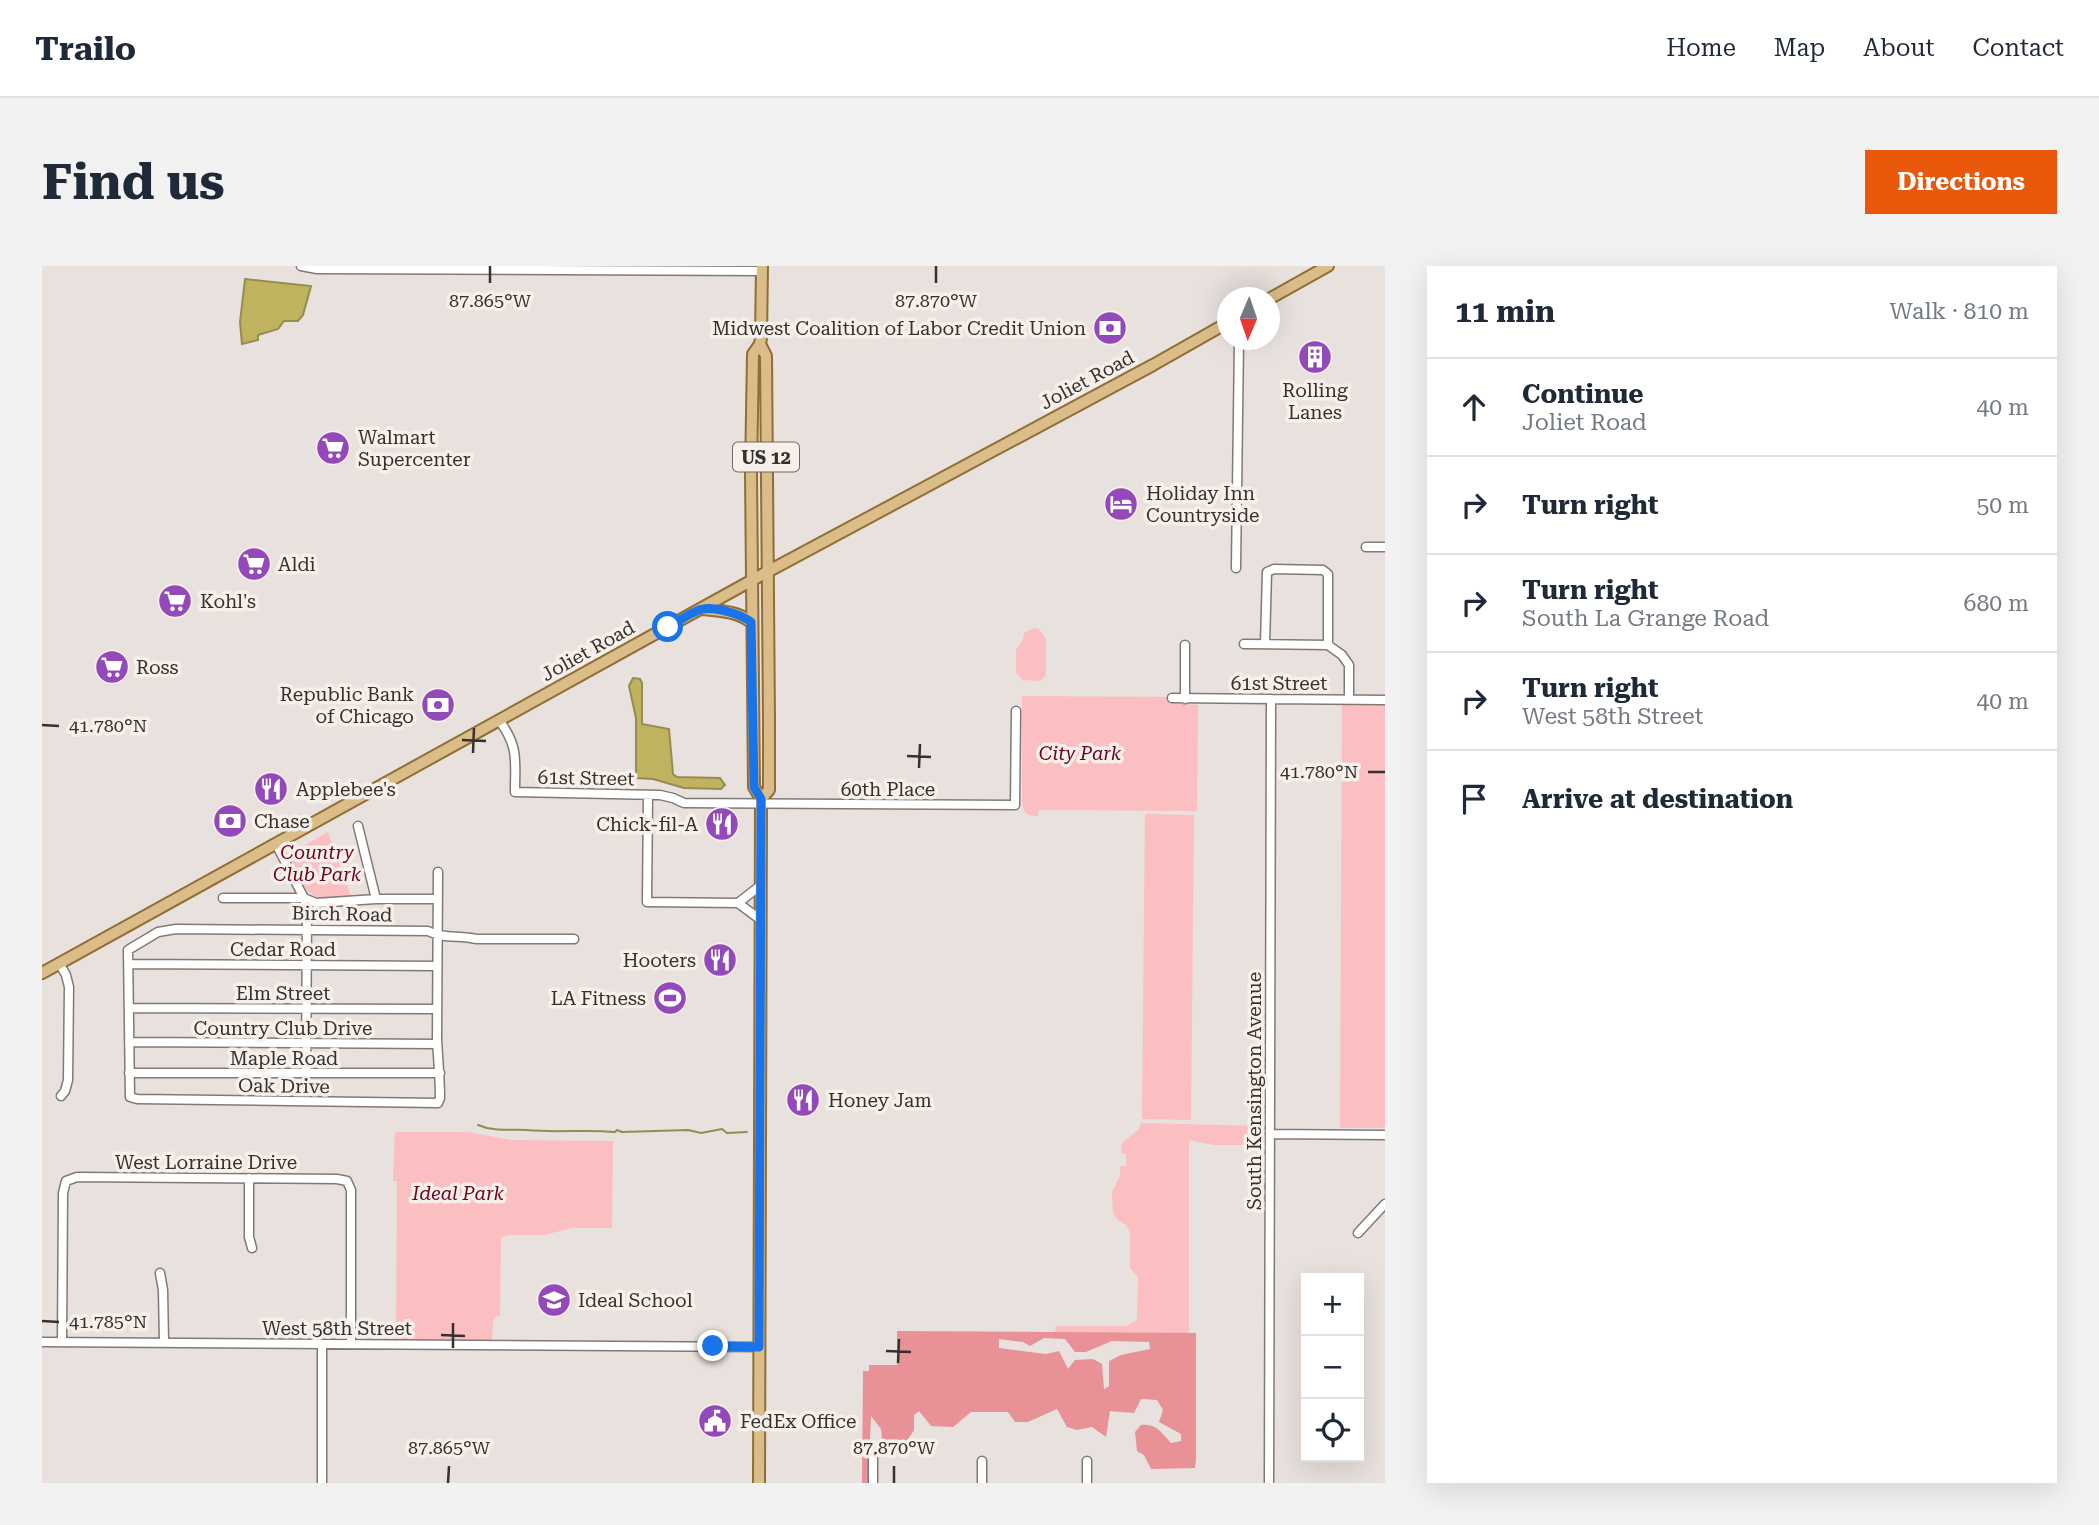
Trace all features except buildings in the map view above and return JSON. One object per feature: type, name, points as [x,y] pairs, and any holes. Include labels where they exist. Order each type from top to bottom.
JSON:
[{"type":"main road","points":[[1280,293],[1328,266]]},
{"type":"main road","name":"US 12","points":[[761,802],[769,790],[766,356],[760,344],[762,269]]},
{"type":"main road","name":"Joliet Road","points":[[42,973],[752,580],[1217,329]]},
{"type":"main road","name":"US 12","points":[[759,1483],[761,802],[754,787],[751,473],[753,354],[760,344]]},
{"type":"main road","points":[[702,609],[729,612],[751,622]]},
{"type":"street","points":[[300,266],[317,269],[762,269]]},
{"type":"street","points":[[1236,568],[1238,350]]},
{"type":"street","points":[[1366,547],[1385,547]]},
{"type":"street","points":[[1265,644],[1266,572],[1274,569],[1323,570],[1328,574],[1328,645]]},
{"type":"street","points":[[1244,644],[1328,645],[1348,660],[1349,699]]},
{"type":"street","points":[[1185,645],[1185,699]]},
{"type":"street","name":"61st Street","points":[[1172,698],[1385,700]]},
{"type":"street","name":"South Kensington Avenue","points":[[1269,1483],[1271,699]]},
{"type":"street","name":"60th Place","points":[[761,802],[1015,805],[1016,711]]},
{"type":"street","name":"61st Street","points":[[499,720],[509,733],[515,749],[515,792],[648,795],[673,798],[684,803],[761,802]]},
{"type":"street","name":"61st Street","points":[[648,795],[647,902],[738,902]]},
{"type":"street","points":[[358,826],[376,899]]},
{"type":"street","points":[[276,844],[304,898],[307,911],[306,1074]]},
{"type":"street","points":[[438,872],[437,1009],[440,1073]]},
{"type":"street","points":[[761,885],[738,902],[761,920]]},
{"type":"street","points":[[223,898],[304,898],[316,902],[438,899]]},
{"type":"street","name":"Birch Road","points":[[128,964],[128,950],[158,932],[167,930],[428,931],[438,936],[476,939],[574,939]]},
{"type":"street","points":[[59,963],[68,987],[68,1080],[61,1096]]},
{"type":"street","points":[[128,964],[129,1073]]},
{"type":"street","name":"Cedar Road","points":[[128,964],[437,966]]},
{"type":"street","name":"Elm Street","points":[[129,1008],[437,1009]]},
{"type":"street","name":"Country Club Drive","points":[[129,1042],[438,1044]]},
{"type":"street","name":"Maple Road","points":[[129,1073],[440,1073]]},
{"type":"street","name":"Oak Drive","points":[[129,1073],[130,1097],[164,1100],[438,1103],[440,1073]]},
{"type":"street","points":[[1270,1134],[1385,1135]]},
{"type":"street","name":"West Lorraine Drive","points":[[62,1342],[63,1193],[66,1181],[77,1177],[249,1178],[347,1181],[351,1190],[351,1344]]},
{"type":"street","points":[[249,1178],[249,1237],[252,1248]]},
{"type":"street","points":[[1358,1233],[1385,1204]]},
{"type":"street","points":[[160,1273],[164,1342]]},
{"type":"street","name":"West 58th Street","points":[[42,1342],[759,1347]]},
{"type":"street","points":[[322,1344],[322,1483]]},
{"type":"street","points":[[873,1459],[873,1483]]},
{"type":"street","points":[[982,1461],[982,1483]]},
{"type":"street","points":[[1087,1461],[1087,1483]]},
{"type":"green space","points":[[1034,628],[1039,629],[1046,639],[1046,675],[1040,681],[1023,680],[1016,673],[1016,650],[1024,633]]},
{"type":"green space","name":"City Park","points":[[1022,696],[1171,697],[1171,703],[1198,705],[1197,811],[1039,810],[1038,816],[1028,815],[1024,811],[1022,801]]},
{"type":"green space","points":[[1342,704],[1385,705],[1385,1128],[1340,1128]]},
{"type":"green space","points":[[1145,814],[1194,815],[1191,1120],[1142,1119]]},
{"type":"green space","name":"Country Club Park","points":[[328,832],[352,899],[324,901],[307,891],[289,854]]},
{"type":"green space","points":[[1141,1123],[1260,1126],[1260,1145],[1213,1145],[1189,1140],[1189,1333],[1055,1333],[1056,1326],[1126,1326],[1137,1320],[1138,1277],[1130,1268],[1130,1233],[1113,1212],[1112,1192],[1120,1176],[1120,1166],[1126,1166],[1126,1154],[1121,1153],[1122,1143],[1139,1129]]},
{"type":"green space","name":"Ideal Park","points":[[395,1132],[468,1132],[512,1140],[613,1141],[612,1228],[572,1228],[544,1235],[501,1237],[500,1316],[495,1317],[493,1322],[492,1341],[396,1341],[397,1181],[393,1181]]},
{"type":"shaded area","points":[[245,279],[311,286],[303,315],[298,321],[284,321],[278,329],[258,335],[258,340],[242,344],[240,322]]},
{"type":"shaded area","points":[[633,678],[640,679],[642,683],[642,724],[669,729],[673,774],[677,777],[720,778],[725,785],[721,789],[684,788],[653,779],[636,778],[636,718],[629,686]]},
{"type":"shaded area","points":[[897,1331],[1196,1333],[1195,1468],[1151,1469],[1144,1455],[1137,1451],[1135,1432],[1141,1425],[1155,1427],[1171,1443],[1181,1441],[1181,1434],[1159,1422],[1163,1410],[1157,1400],[1141,1399],[1134,1413],[1110,1411],[1106,1437],[1092,1427],[1077,1430],[1067,1427],[1057,1409],[1028,1422],[1015,1422],[1008,1412],[971,1412],[953,1427],[931,1426],[919,1411],[914,1415],[914,1430],[902,1449],[883,1448],[881,1429],[871,1416],[868,1483],[862,1483],[863,1371],[869,1371],[869,1365],[897,1365]],"holes":[[[1044,1338],[1065,1339],[1075,1352],[1086,1352],[1112,1341],[1149,1342],[1150,1349],[1121,1355],[1109,1361],[1109,1386],[1104,1389],[1102,1364],[1093,1359],[1075,1360],[1068,1369],[1059,1351],[1046,1354],[999,1348],[999,1339],[1023,1342],[1030,1346]]]},
{"type":"waterway","points":[[478,1125],[496,1129],[549,1131],[688,1130],[701,1133],[722,1129],[727,1133],[747,1132]]},
{"type":"place","name":"Midwest Coalition of Labor Credit Union","points":[[1110,328]]},
{"type":"place","name":"Rolling Lanes","points":[[1315,357]]},
{"type":"place","name":"Walmart Supercenter","points":[[333,448]]},
{"type":"place","name":"Holiday Inn Countryside","points":[[1121,504]]},
{"type":"place","name":"Aldi","points":[[254,564]]},
{"type":"place","name":"Kohl's","points":[[175,601]]},
{"type":"place","name":"Ross","points":[[112,667]]},
{"type":"place","name":"Republic Bank of Chicago","points":[[438,705]]},
{"type":"place","name":"Applebee's","points":[[271,789]]},
{"type":"place","name":"Chase","points":[[230,821]]},
{"type":"place","name":"Chick-fil-A","points":[[722,824]]},
{"type":"place","name":"Hooters","points":[[720,960]]},
{"type":"place","name":"LA Fitness","points":[[670,998]]},
{"type":"place","name":"Honey Jam","points":[[803,1100]]},
{"type":"place","name":"Ideal School","points":[[554,1300]]},
{"type":"place","name":"FedEx Office","points":[[715,1421]]},
{"type":"route","points":[[668,627],[702,609],[729,612],[751,622],[754,787],[761,799],[759,1347],[713,1346]]}]
